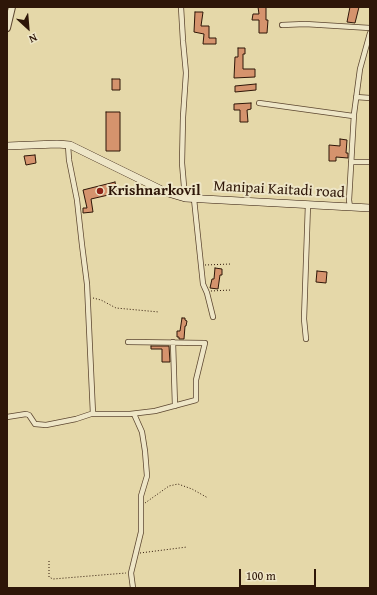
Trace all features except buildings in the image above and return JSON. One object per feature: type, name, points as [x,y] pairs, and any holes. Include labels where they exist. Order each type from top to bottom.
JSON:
[{"type":"main road","name":"Manipai Kaitadi road","points":[[7,146],[68,145],[168,194],[185,198],[370,208]]},
{"type":"street","points":[[7,28],[12,7]]},
{"type":"street","points":[[181,7],[186,73],[182,163],[185,198]]},
{"type":"street","points":[[282,25],[305,24],[370,28]]},
{"type":"street","points":[[350,207],[348,200],[356,97],[360,69],[370,33]]},
{"type":"street","points":[[356,97],[370,98]]},
{"type":"street","points":[[258,103],[354,116]]},
{"type":"street","points":[[68,145],[69,160],[77,200],[88,294],[93,414]]},
{"type":"street","points":[[351,162],[370,162]]},
{"type":"street","points":[[194,199],[203,284],[213,317]]},
{"type":"street","points":[[306,339],[304,319],[308,204]]},
{"type":"street","points":[[7,417],[26,414],[29,415],[35,424],[46,425],[93,414],[134,414],[155,411],[196,400],[196,380],[205,343],[128,342]]},
{"type":"street","points":[[173,342],[175,406]]},
{"type":"street","points":[[133,588],[131,573],[141,532],[142,496],[147,476],[146,451],[142,432],[134,414]]},
{"type":"path","points":[[201,265],[231,264]]},
{"type":"path","points":[[206,292],[231,290]]},
{"type":"path","points":[[88,294],[93,298],[101,300],[116,308],[159,312]]},
{"type":"path","points":[[142,506],[169,486],[178,484],[192,489],[208,498]]},
{"type":"path","points":[[136,554],[187,547]]},
{"type":"path","points":[[49,561],[49,577],[53,579],[131,573]]},
{"type":"place","name":"Krishnarkovil","points":[[100,191]]}]
